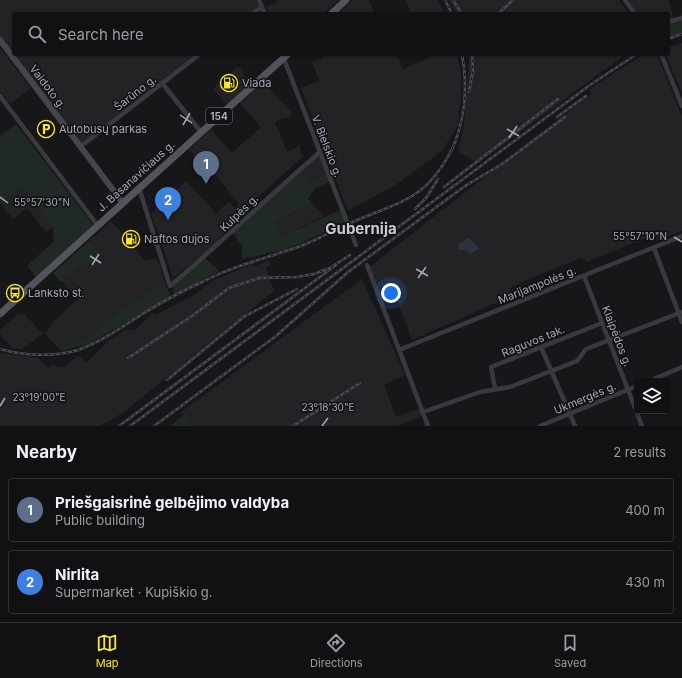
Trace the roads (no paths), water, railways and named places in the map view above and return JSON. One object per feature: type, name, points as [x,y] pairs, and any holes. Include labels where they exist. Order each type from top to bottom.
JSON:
[{"type":"main road","points":[[333,12],[346,0]]},
{"type":"main road","name":"Vaidoto g.","points":[[0,40],[123,203]]},
{"type":"main road","name":"J. Basanavičiaus g.","points":[[0,314],[283,56]]},
{"type":"street","points":[[259,0],[264,12]]},
{"type":"street","points":[[625,0],[634,12]]},
{"type":"street","points":[[255,12],[262,7]]},
{"type":"street","points":[[670,21],[682,18]]},
{"type":"street","name":"Šarūno g.","points":[[80,147],[197,56]]},
{"type":"street","name":"V. Bielskio g.","points":[[284,56],[356,245]]},
{"type":"street","points":[[663,56],[682,106]]},
{"type":"street","points":[[162,83],[201,132]]},
{"type":"street","points":[[0,96],[98,226]]},
{"type":"street","name":"Kulpės g.","points":[[139,188],[170,286],[215,248],[273,193],[320,152]]},
{"type":"street","name":"Marijampolės g.","points":[[399,350],[682,236]]},
{"type":"street","points":[[654,248],[680,313],[682,322]]},
{"type":"street","points":[[367,265],[428,426]]},
{"type":"street","name":"Klaipėdos g.","points":[[584,276],[642,426]]},
{"type":"street","points":[[423,412],[495,388],[510,387],[577,361],[586,349],[680,313]]},
{"type":"street","name":"Raguvos tak.","points":[[495,388],[490,367],[602,323]]},
{"type":"street","points":[[542,347],[575,426]]},
{"type":"street","points":[[657,378],[682,368]]},
{"type":"street","name":"Ukmergės g.","points":[[540,426],[634,387]]},
{"type":"water","points":[[468,238],[477,245],[479,249],[470,254],[467,250],[459,250],[458,245]]},
{"type":"railway","points":[[445,0],[451,12]]},
{"type":"railway","points":[[453,0],[461,12]]},
{"type":"railway","points":[[500,12],[513,0]]},
{"type":"railway","points":[[670,38],[682,34]]},
{"type":"railway","points":[[451,152],[456,140],[464,104],[465,79],[462,56]]},
{"type":"railway","points":[[469,92],[473,71],[472,56]]},
{"type":"railway","points":[[130,426],[590,85],[634,56]]},
{"type":"railway","points":[[557,117],[586,96]]},
{"type":"railway","points":[[444,187],[558,99]]},
{"type":"railway","points":[[154,426],[276,336],[348,272],[465,186],[502,164],[565,117]]},
{"type":"railway","points":[[0,349],[19,353],[49,355],[87,347],[165,301],[214,276],[239,266],[307,244],[348,224],[409,198],[421,190],[432,179],[443,165],[453,147]]},
{"type":"railway","points":[[415,209],[426,198],[438,179]]},
{"type":"railway","points":[[128,358],[192,316],[229,288],[259,278],[297,277],[314,274],[330,268],[350,255]]},
{"type":"railway","points":[[119,426],[336,265]]},
{"type":"railway","points":[[167,380],[245,316],[297,289]]},
{"type":"railway","points":[[293,426],[360,383]]},
{"type":"place","name":"Viada","points":[[229,83]]},
{"type":"place","name":"Autobusų parkas","points":[[46,129]]},
{"type":"place","name":"Priešgaisrinė gelbėjimo valdyba","points":[[206,184]]},
{"type":"place","name":"Nirlita","points":[[168,220]]},
{"type":"place","name":"Naftos dujos","points":[[131,239]]},
{"type":"place","name":"Lanksto st.","points":[[15,293]]},
{"type":"district","name":"Gubernija","points":[[361,228]]}]
